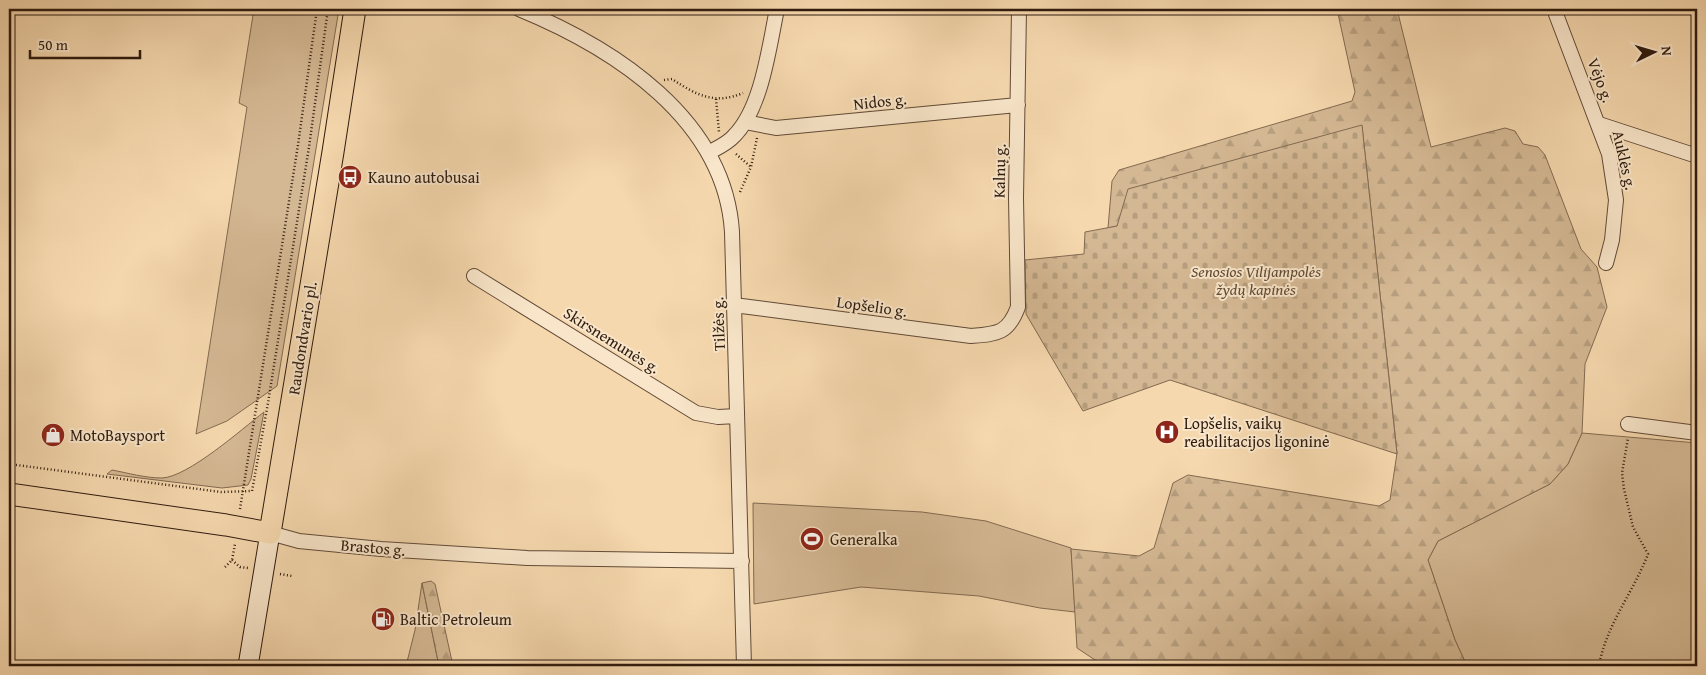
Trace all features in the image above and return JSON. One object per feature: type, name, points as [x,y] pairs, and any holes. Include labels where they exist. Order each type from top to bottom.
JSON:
[{"type":"main road","name":"Raudondvario pl.","points":[[248,666],[355,9]]},
{"type":"main road","name":"Brastos g.","points":[[9,494],[237,526],[270,534]]},
{"type":"street","name":"Tilžės g.","points":[[519,9],[556,24],[604,52],[648,83],[673,105],[692,128],[723,182],[731,214],[744,666]]},
{"type":"street","points":[[708,153],[734,136],[745,122],[762,85],[777,9]]},
{"type":"street","name":"Kalnų g.","points":[[1004,330],[1013,320],[1018,307],[1016,198],[1019,9]]},
{"type":"street","name":"Vėjo g.","points":[[1554,9],[1599,124],[1697,156]]},
{"type":"street","name":"Nidos g.","points":[[745,122],[776,128],[1018,105]]},
{"type":"street","name":"Auklės g.","points":[[1599,124],[1609,154],[1616,200],[1612,240],[1606,262]]},
{"type":"street","name":"Skirsnemunės g.","points":[[474,276],[696,413],[718,417],[737,416]]},
{"type":"street","name":"Lopšelio g.","points":[[734,305],[971,336],[993,334],[1004,330]]},
{"type":"street","points":[[1630,424],[1697,433]]},
{"type":"street","name":"Brastos g.","points":[[270,534],[299,541],[498,556],[742,561]]},
{"type":"path","points":[[242,492],[298,145],[317,9]]},
{"type":"path","points":[[9,464],[221,492],[252,491],[256,477],[307,157],[328,9]]},
{"type":"path","points":[[648,83],[672,79],[694,94],[716,99],[733,97],[762,85]]},
{"type":"path","points":[[731,214],[750,167],[760,125]]},
{"type":"path","points":[[1599,666],[1601,653],[1612,622],[1642,570],[1648,554],[1633,527],[1624,489],[1622,473],[1630,424]]},
{"type":"path","points":[[225,567],[232,560]]},
{"type":"green space","points":[[254,9],[339,9],[277,386],[227,421],[196,434],[247,107],[239,103]]},
{"type":"green space","points":[[1337,9],[1397,9],[1431,147],[1505,128],[1515,131],[1523,144],[1538,147],[1545,155],[1581,249],[1597,267],[1607,307],[1585,364],[1582,433],[1568,464],[1550,484],[1438,541],[1428,560],[1455,640],[1467,666],[1104,666],[1077,648],[1071,549],[1139,556],[1154,548],[1173,483],[1188,475],[1379,506],[1390,500],[1397,453],[1362,126],[1108,228],[1112,181],[1119,170],[1352,101],[1355,92]]},
{"type":"green space","name":"Senosios Vilijampolės žydų kapinės","points":[[1362,125],[1397,454],[1170,380],[1083,411],[1026,314],[1025,260],[1084,254],[1085,232],[1117,226],[1128,189]]},
{"type":"green space","points":[[264,412],[251,479],[248,485],[222,488],[107,474],[112,470],[156,478],[173,476],[200,461]]},
{"type":"green space","points":[[1582,433],[1697,443],[1697,666],[1467,666],[1455,640],[1428,560],[1438,541],[1550,484],[1568,464]]},
{"type":"green space","points":[[753,503],[922,512],[986,521],[1071,548],[1075,612],[1040,608],[979,596],[861,587],[754,604]]},
{"type":"green space","points":[[431,581],[435,584],[453,666],[439,666],[422,583]]},
{"type":"green space","points":[[422,583],[439,666],[406,666],[415,630]]},
{"type":"place","name":"Kauno autobusai","points":[[350,177]]},
{"type":"place","name":"Lopšelis, vaikų reabilitacijos ligoninė","points":[[1167,432]]},
{"type":"place","name":"MotoBaysport","points":[[53,435]]},
{"type":"place","name":"Generalka","points":[[812,539]]},
{"type":"place","name":"Baltic Petroleum","points":[[383,619]]}]
